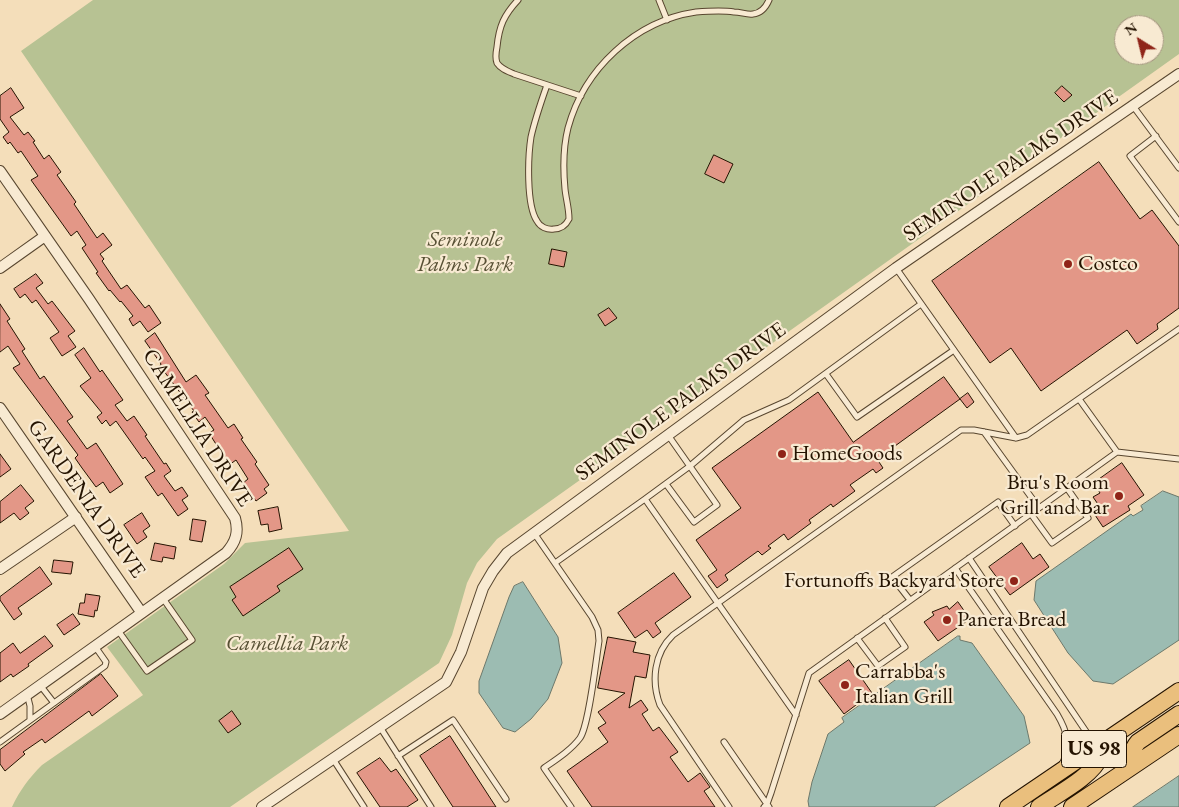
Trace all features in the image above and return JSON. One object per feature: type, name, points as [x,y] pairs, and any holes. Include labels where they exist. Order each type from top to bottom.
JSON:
[{"type":"highway","name":"US 98","points":[[1008,807],[1179,691]]},
{"type":"highway","points":[[1136,764],[1132,753],[1133,747],[1179,714]]},
{"type":"highway","name":"US 98","points":[[1072,807],[1179,735]]},
{"type":"highway","points":[[1039,807],[1088,773],[1101,755],[1099,745]]},
{"type":"street","name":"SEMINOLE PALMS DRIVE","points":[[262,807],[446,682],[460,652],[483,588],[492,571],[507,553],[896,268],[1179,74]]},
{"type":"street","name":"CAMELLIA DRIVE","points":[[0,172],[89,299],[235,518],[237,533],[235,540],[226,553],[94,645],[0,714]]},
{"type":"street","points":[[0,268],[46,236]]},
{"type":"street","name":"GARDENIA DRIVE","points":[[1,410],[142,612]]},
{"type":"street","points":[[0,569],[76,517]]},
{"type":"lane","points":[[518,0],[509,10],[499,30],[496,60],[503,69],[581,96]]},
{"type":"lane","points":[[660,0],[667,20]]},
{"type":"lane","points":[[547,85],[538,108],[528,156],[531,198],[536,221],[541,226],[551,230],[562,226],[569,219],[564,179],[564,144],[574,111],[594,74],[623,44],[643,31],[667,20],[694,12],[715,10],[756,14],[766,7],[769,0]]},
{"type":"lane","points":[[1133,106],[1179,168]]},
{"type":"lane","points":[[1156,136],[1130,156],[1179,222]]},
{"type":"lane","points":[[896,268],[1016,438]]},
{"type":"lane","points":[[555,563],[690,466],[744,420],[789,400],[922,304]]},
{"type":"lane","points":[[729,807],[660,705],[656,695],[654,682],[656,666],[661,649],[666,642],[673,635],[961,430],[984,431],[1016,438],[1027,435],[1179,329]]},
{"type":"lane","points":[[826,374],[857,417],[954,350]]},
{"type":"lane","points":[[1079,399],[1118,452]]},
{"type":"lane","points":[[984,431],[1039,508]]},
{"type":"lane","points":[[666,484],[694,522],[717,505],[668,435]]},
{"type":"lane","points":[[767,806],[809,673],[1118,452],[1179,459]]},
{"type":"lane","points":[[1031,514],[1052,543],[1088,518],[1067,488]]},
{"type":"lane","points":[[645,499],[796,714]]},
{"type":"lane","points":[[910,600],[892,577],[998,502],[1015,526]]},
{"type":"lane","points":[[534,533],[592,617],[598,630],[599,641],[582,736],[573,747],[544,768],[572,807]]},
{"type":"lane","points":[[969,558],[1088,733],[1099,745]]},
{"type":"lane","points":[[955,568],[1058,714],[1065,728],[1068,746],[1064,760],[1056,775]]},
{"type":"lane","points":[[117,629],[147,671],[170,656],[192,640],[162,597]]},
{"type":"lane","points":[[857,638],[878,666],[905,647],[885,618]]},
{"type":"lane","points":[[0,742],[105,666],[106,662],[94,645]]},
{"type":"lane","points":[[40,684],[54,703]]},
{"type":"lane","points":[[27,694],[30,706],[30,720]]},
{"type":"lane","points":[[398,756],[453,720],[506,799]]},
{"type":"lane","points":[[379,727],[430,807]]},
{"type":"lane","points":[[724,742],[767,806]]},
{"type":"lane","points":[[332,759],[364,807]]},
{"type":"green space","name":"Seminole Palms Park","points":[[93,0],[1179,0],[1179,54],[1164,65],[1164,15],[1114,15],[1114,65],[1164,65],[497,539],[477,563],[467,583],[452,635],[439,663],[230,807],[12,807],[25,784],[42,765],[143,695],[107,647],[224,564],[245,543],[349,531],[21,51]]},
{"type":"water","points":[[1163,491],[1179,497],[1179,640],[1113,684],[1093,681],[1068,653],[1034,600],[1036,581],[1131,514],[1133,516],[1143,510],[1141,506]]},
{"type":"water","points":[[523,582],[558,637],[562,663],[548,699],[531,719],[515,732],[503,728],[479,693],[479,681],[509,597],[514,586]]},
{"type":"water","points":[[960,636],[960,640],[972,643],[1024,716],[1030,743],[934,807],[809,807],[808,801],[812,782],[828,734],[844,722],[842,718]]},
{"type":"water","points":[[1179,776],[1179,807],[1133,807]]},
{"type":"building","points":[[1062,86],[1072,95],[1064,102],[1055,93]]},
{"type":"building","points":[[11,88],[24,108],[10,117],[24,135],[28,132],[44,159],[49,155],[61,172],[57,175],[76,202],[74,204],[97,238],[103,233],[112,245],[100,254],[104,259],[102,261],[121,289],[127,285],[145,308],[149,305],[161,323],[148,332],[140,321],[133,326],[129,319],[133,316],[121,301],[109,291],[96,273],[98,272],[82,248],[86,245],[77,231],[71,236],[31,180],[38,176],[21,151],[18,153],[10,142],[8,144],[3,137],[9,132],[0,119],[0,96]]},
{"type":"building","points":[[714,155],[733,164],[724,183],[705,174]]},
{"type":"building","name":"Costco","points":[[1099,162],[1140,219],[1152,210],[1179,246],[1179,308],[1157,324],[1158,329],[1137,344],[1127,330],[1041,391],[1011,348],[990,363],[932,281]]},
{"type":"building","points":[[552,249],[567,252],[564,267],[549,264]]},
{"type":"building","points":[[36,274],[43,283],[36,288],[48,304],[52,301],[75,331],[68,336],[76,347],[62,356],[50,338],[59,332],[36,300],[32,303],[25,294],[20,298],[14,289]]},
{"type":"building","points":[[0,304],[10,319],[7,321],[25,349],[22,351],[40,379],[44,376],[73,417],[67,421],[87,449],[96,443],[123,484],[110,493],[103,482],[96,487],[75,458],[78,455],[13,368],[20,364],[8,346],[0,352]]},
{"type":"building","points":[[609,308],[617,318],[605,326],[598,315]]},
{"type":"building","points":[[155,333],[186,382],[196,375],[209,393],[205,395],[228,428],[234,424],[243,438],[241,439],[257,462],[255,464],[269,485],[264,489],[267,493],[256,501],[243,483],[248,479],[236,460],[229,465],[209,433],[214,430],[205,417],[199,422],[192,412],[194,411],[160,366],[161,364],[145,341]]},
{"type":"building","points":[[84,348],[100,372],[102,370],[123,400],[115,405],[127,421],[134,416],[147,435],[145,436],[171,471],[164,476],[175,491],[182,487],[188,496],[182,500],[188,509],[178,516],[162,493],[158,496],[145,477],[155,471],[145,457],[143,459],[116,421],[110,426],[106,420],[102,424],[97,417],[102,413],[80,386],[91,378],[75,355]]},
{"type":"building","points":[[944,377],[960,399],[877,459],[883,468],[876,473],[873,469],[850,485],[855,491],[833,507],[831,504],[809,520],[811,523],[788,540],[784,534],[768,546],[771,548],[762,555],[758,551],[725,575],[728,580],[717,588],[708,576],[717,570],[696,540],[741,508],[712,468],[818,392],[853,442]]},
{"type":"building","points":[[968,393],[974,402],[967,408],[960,399]]},
{"type":"building","points":[[0,454],[11,469],[0,477]]},
{"type":"building","name":"Bru's Room Grill and Bar","points":[[1122,463],[1144,495],[1128,506],[1130,510],[1103,527],[1095,515],[1102,510],[1093,497],[1100,493],[1094,483]]},
{"type":"building","points":[[21,485],[34,501],[25,508],[29,513],[20,520],[14,513],[0,523],[0,502]]},
{"type":"building","points":[[278,507],[282,529],[269,532],[268,524],[261,525],[258,511]]},
{"type":"building","points":[[142,513],[150,526],[143,531],[147,537],[137,544],[124,525]]},
{"type":"building","points":[[193,519],[206,521],[202,542],[190,540]]},
{"type":"building","points":[[155,543],[176,547],[174,559],[163,557],[162,562],[151,560]]},
{"type":"building","name":"Fortunoffs Backyard Store","points":[[1022,543],[1033,559],[1040,554],[1049,567],[1010,595],[989,567]]},
{"type":"building","points":[[289,548],[303,569],[277,586],[280,591],[243,616],[232,600],[236,597],[230,587]]},
{"type":"building","points":[[54,560],[73,562],[71,574],[52,572]]},
{"type":"building","points":[[40,567],[52,584],[18,608],[22,614],[14,620],[0,600],[0,597]]},
{"type":"building","points":[[674,573],[691,597],[655,623],[661,632],[653,638],[647,630],[635,638],[618,613]]},
{"type":"building","points":[[86,594],[100,596],[94,617],[78,614],[80,603],[84,603]]},
{"type":"building","name":"Panera Bread","points":[[958,602],[970,619],[938,641],[924,622],[934,615],[932,612],[947,606],[949,609]]},
{"type":"building","points":[[73,614],[80,624],[64,635],[57,625]]},
{"type":"building","points":[[45,636],[53,646],[13,677],[11,674],[0,682],[0,653],[13,643],[20,653]]},
{"type":"building","points":[[608,637],[636,642],[633,652],[650,655],[646,678],[635,676],[629,708],[641,700],[648,710],[642,714],[653,731],[659,727],[678,752],[670,757],[688,782],[700,773],[710,787],[704,791],[715,807],[592,807],[567,771],[608,742],[598,728],[606,723],[598,712],[625,693],[598,688]]},
{"type":"building","name":"Carrabba's Italian Grill","points":[[849,660],[872,693],[844,714],[819,681]]},
{"type":"building","points":[[101,674],[118,696],[92,716],[89,711],[45,743],[42,739],[23,752],[25,754],[5,771],[0,764],[0,750]]},
{"type":"building","points":[[232,711],[241,724],[228,733],[219,721]]},
{"type":"building","points":[[450,736],[496,807],[453,807],[420,756]]},
{"type":"building","points":[[380,758],[391,772],[396,769],[418,800],[407,807],[380,807],[357,773]]},
{"type":"place","name":"Costco","points":[[1068,264]]},
{"type":"place","name":"HomeGoods","points":[[782,454]]},
{"type":"place","name":"Bru's Room Grill and Bar","points":[[1119,496]]},
{"type":"place","name":"Fortunoffs Backyard Store","points":[[1014,581]]},
{"type":"place","name":"Panera Bread","points":[[947,620]]},
{"type":"place","name":"Carrabba's Italian Grill","points":[[845,685]]},
{"type":"park label","name":"Camellia Park","points":[[287,644]]}]
